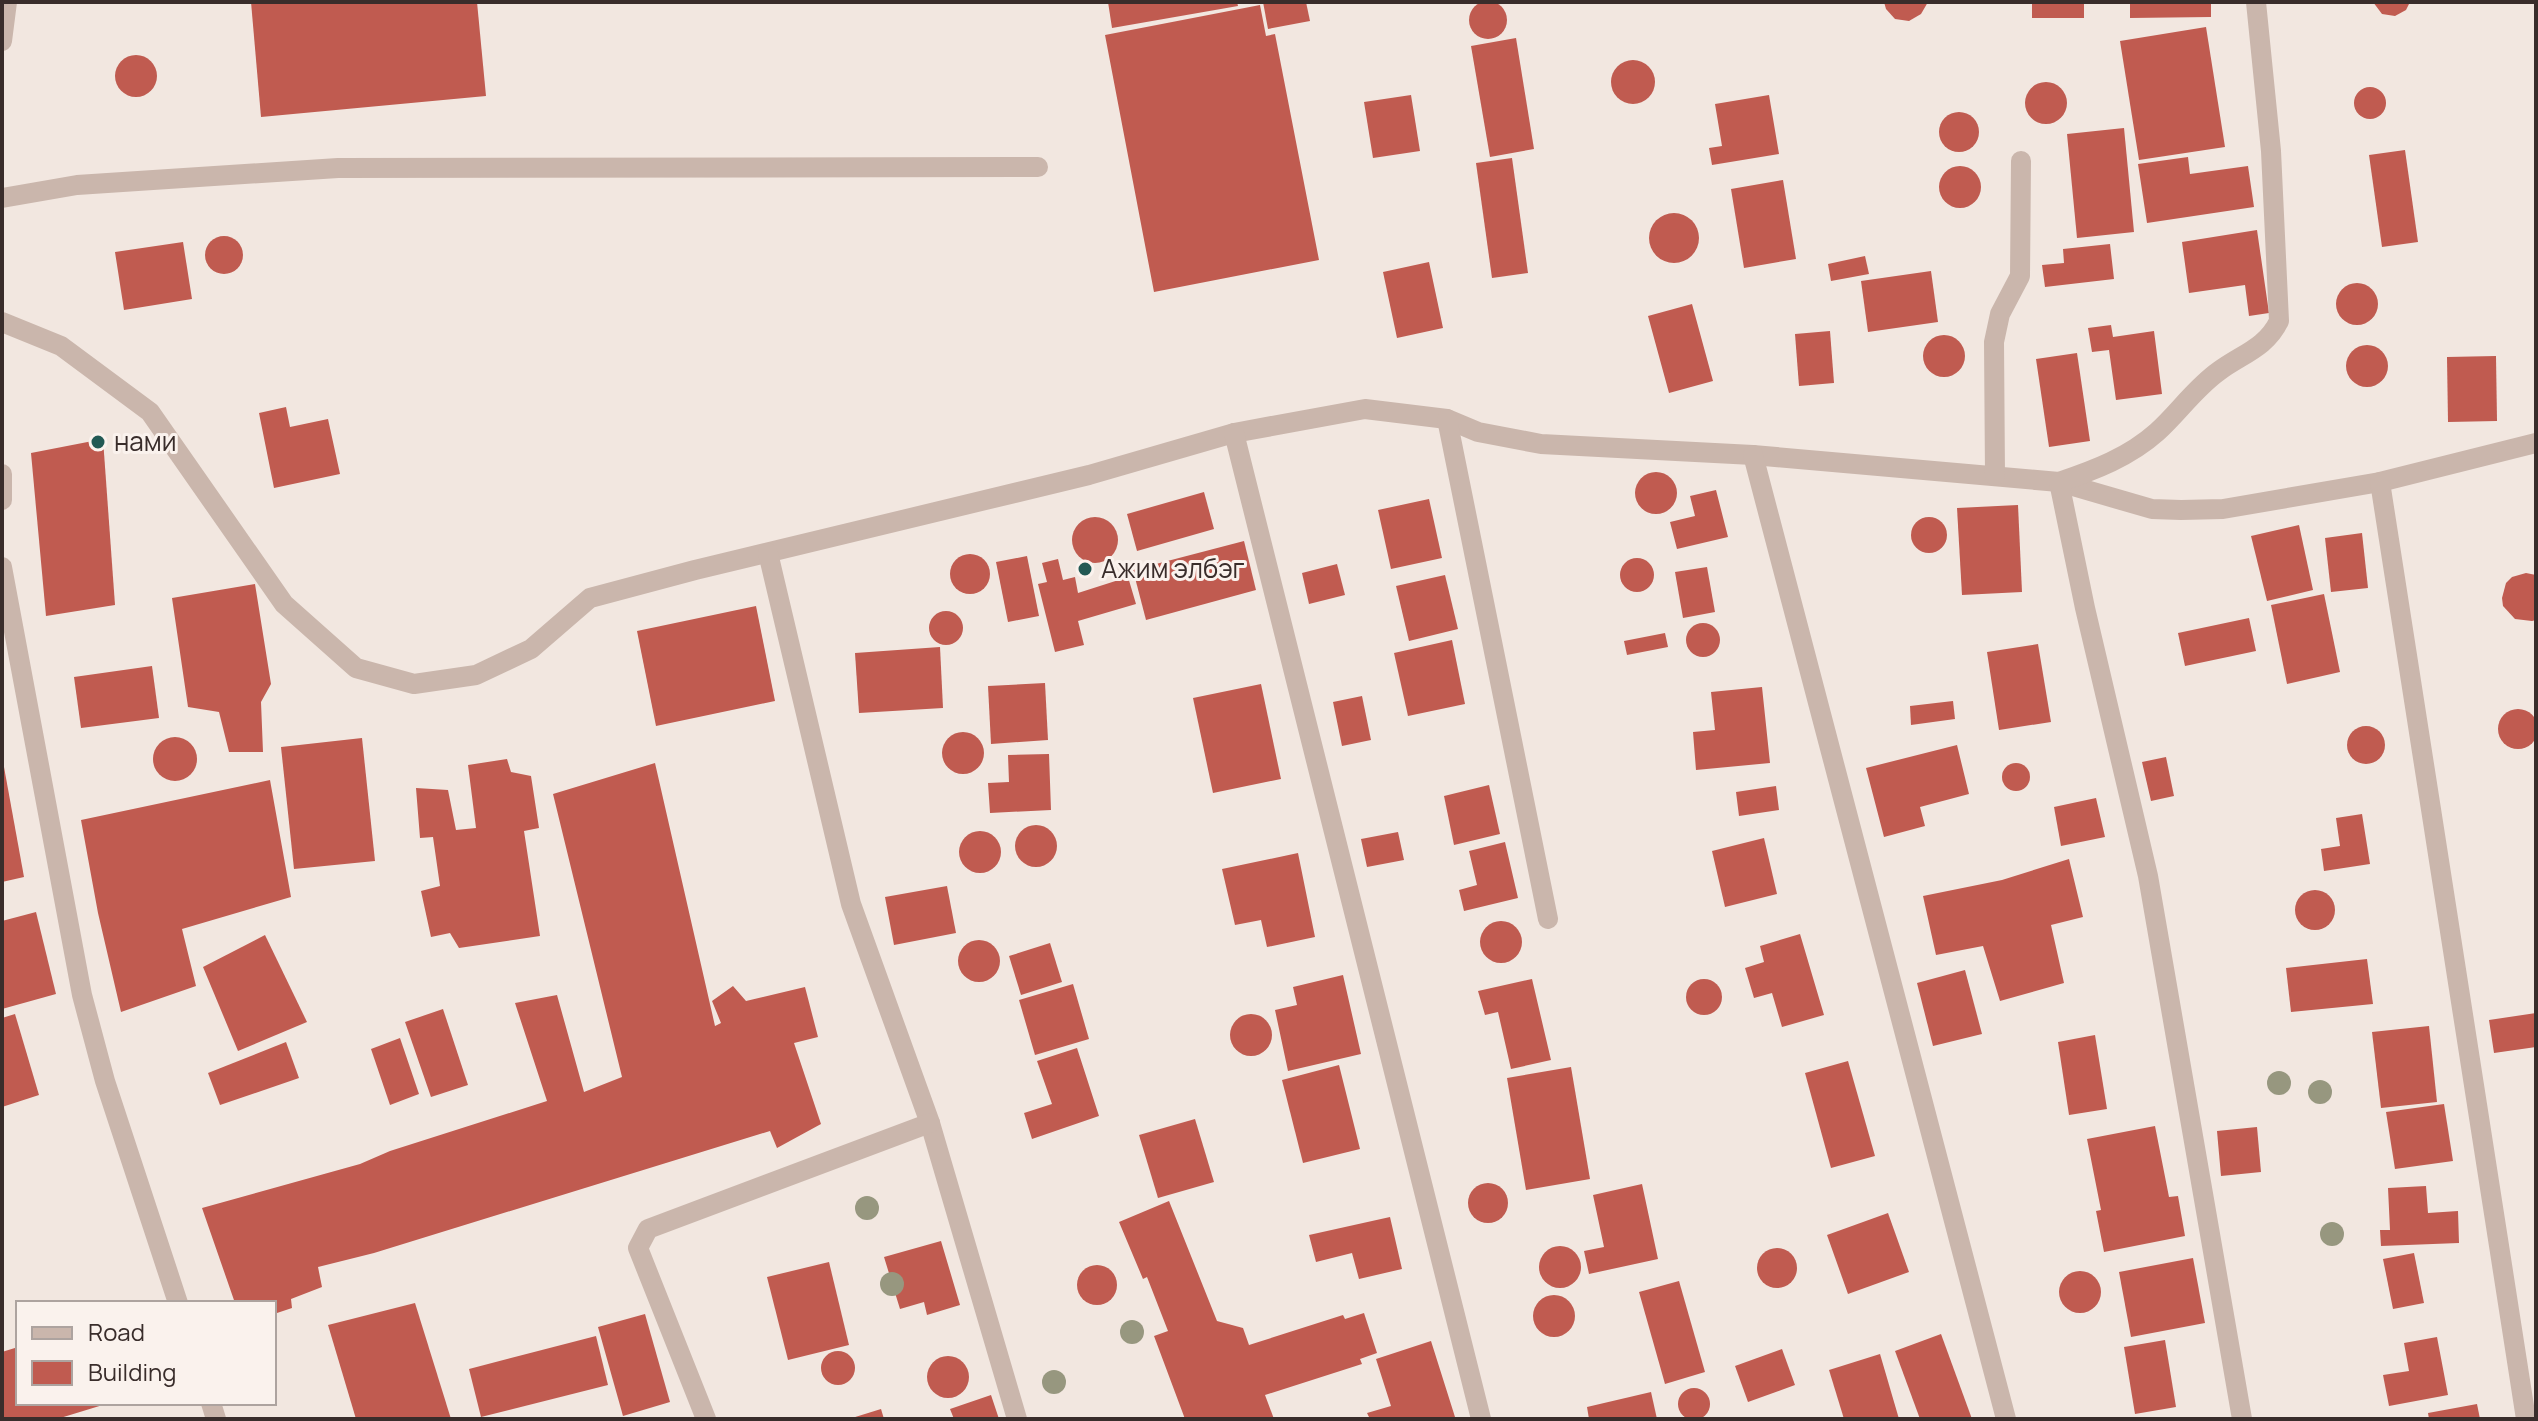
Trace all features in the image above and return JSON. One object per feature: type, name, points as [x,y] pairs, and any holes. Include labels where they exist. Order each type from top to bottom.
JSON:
[{"type":"street","points":[[2,41],[7,2]]},
{"type":"street","points":[[2059,482],[2093,471],[2139,445],[2158,431],[2218,371],[2266,341],[2279,321],[2271,151],[2256,2]]},
{"type":"street","points":[[1995,476],[1994,342],[2000,314],[2020,276],[2021,161]]},
{"type":"street","points":[[2,198],[77,185],[338,168],[1038,167]]},
{"type":"street","points":[[2,322],[61,346],[150,412],[284,604],[356,668],[414,684],[476,675],[531,649],[590,598],[1089,475],[1234,433],[1365,409],[1447,419],[1478,432],[1541,444],[1753,455],[2059,482],[2152,509],[2181,510],[2223,509],[2380,482],[2536,443]]},
{"type":"street","points":[[1447,419],[1548,919]]},
{"type":"street","points":[[1234,433],[1481,1419]]},
{"type":"street","points":[[1753,455],[2006,1419]]},
{"type":"street","points":[[2,474],[2,500]]},
{"type":"street","points":[[2059,482],[2085,608],[2148,876],[2242,1419]]},
{"type":"street","points":[[2380,482],[2526,1419]]},
{"type":"street","points":[[768,553],[851,904],[930,1123],[1017,1419]]},
{"type":"street","points":[[2,567],[82,995],[105,1081],[177,1301]]},
{"type":"street","points":[[706,1419],[638,1248],[648,1229],[930,1123]]},
{"type":"building","points":[[1488,1],[1502,6],[1507,20],[1502,34],[1488,39],[1474,34],[1469,20],[1474,6]]},
{"type":"building","points":[[251,2],[477,2],[486,96],[261,117]]},
{"type":"building","points":[[1108,2],[1237,2],[1238,6],[1112,28]]},
{"type":"building","points":[[1263,2],[1306,2],[1310,21],[1268,29]]},
{"type":"building","points":[[1884,2],[1928,2],[1921,14],[1909,21],[1895,19]]},
{"type":"building","points":[[2032,2],[2084,2],[2084,18],[2032,18]]},
{"type":"building","points":[[2130,2],[2211,2],[2211,17],[2130,18]]},
{"type":"building","points":[[2373,2],[2410,2],[2406,10],[2395,16],[2382,14]]},
{"type":"building","points":[[1260,5],[1266,36],[1275,34],[1319,260],[1154,292],[1105,35]]},
{"type":"building","points":[[2206,27],[2225,147],[2139,160],[2120,41]]},
{"type":"building","points":[[1516,38],[1534,149],[1490,157],[1471,46]]},
{"type":"building","points":[[136,55],[151,61],[157,76],[151,91],[136,97],[121,91],[115,76],[121,61]]},
{"type":"building","points":[[1633,60],[1649,66],[1655,82],[1649,98],[1633,104],[1617,98],[1611,82],[1617,66]]},
{"type":"building","points":[[2046,82],[2061,88],[2067,103],[2061,118],[2046,124],[2031,118],[2025,103],[2031,88]]},
{"type":"building","points":[[2370,87],[2382,91],[2386,103],[2382,115],[2370,119],[2358,115],[2354,103],[2358,91]]},
{"type":"building","points":[[1411,95],[1420,151],[1373,158],[1364,102]]},
{"type":"building","points":[[1769,95],[1779,154],[1712,165],[1709,148],[1722,146],[1715,104]]},
{"type":"building","points":[[1959,112],[1973,118],[1979,132],[1973,146],[1959,152],[1945,146],[1939,132],[1945,118]]},
{"type":"building","points":[[2124,128],[2134,232],[2077,238],[2067,134]]},
{"type":"building","points":[[2405,150],[2418,242],[2382,247],[2369,155]]},
{"type":"building","points":[[2188,157],[2190,174],[2248,166],[2254,207],[2147,223],[2138,164]]},
{"type":"building","points":[[1512,158],[1528,273],[1492,278],[1476,163]]},
{"type":"building","points":[[1960,166],[1975,172],[1981,187],[1975,202],[1960,208],[1945,202],[1939,187],[1945,172]]},
{"type":"building","points":[[1783,180],[1796,259],[1744,268],[1731,189]]},
{"type":"building","points":[[1674,213],[1691,221],[1699,238],[1691,255],[1674,263],[1657,255],[1649,238],[1657,221]]},
{"type":"building","points":[[2257,230],[2269,313],[2249,316],[2245,285],[2189,293],[2182,242]]},
{"type":"building","points":[[224,236],[237,242],[243,255],[237,268],[224,274],[211,268],[205,255],[211,242]]},
{"type":"building","points":[[183,242],[192,299],[124,310],[115,252]]},
{"type":"building","points":[[2110,244],[2114,279],[2045,287],[2042,265],[2064,263],[2063,249]]},
{"type":"building","points":[[1865,256],[1869,274],[1831,281],[1828,264]]},
{"type":"building","points":[[1429,262],[1443,328],[1397,338],[1383,272]]},
{"type":"building","points":[[1931,271],[1938,322],[1868,332],[1861,281]]},
{"type":"building","points":[[2357,283],[2372,289],[2378,304],[2372,319],[2357,325],[2342,319],[2336,304],[2342,289]]},
{"type":"building","points":[[1692,304],[1713,381],[1669,393],[1648,316]]},
{"type":"building","points":[[2111,325],[2113,337],[2154,331],[2162,394],[2116,400],[2109,350],[2092,352],[2088,328]]},
{"type":"building","points":[[1830,331],[1834,383],[1799,386],[1795,334]]},
{"type":"building","points":[[1944,335],[1959,341],[1965,356],[1959,371],[1944,377],[1929,371],[1923,356],[1929,341]]},
{"type":"building","points":[[2367,345],[2382,351],[2388,366],[2382,381],[2367,387],[2352,381],[2346,366],[2352,351]]},
{"type":"building","points":[[2077,353],[2090,441],[2049,447],[2036,359]]},
{"type":"building","points":[[2496,356],[2497,421],[2448,422],[2447,357]]},
{"type":"building","points":[[286,407],[290,427],[328,419],[340,474],[274,488],[259,413]]},
{"type":"building","points":[[103,439],[115,605],[46,616],[31,453]]},
{"type":"building","points":[[1656,472],[1671,478],[1677,493],[1671,508],[1656,514],[1641,508],[1635,493],[1641,478]]},
{"type":"building","points":[[1716,490],[1728,537],[1677,549],[1670,522],[1695,516],[1690,496]]},
{"type":"building","points":[[1204,492],[1214,529],[1137,551],[1127,514]]},
{"type":"building","points":[[1429,499],[1442,558],[1391,569],[1378,510]]},
{"type":"building","points":[[2018,505],[2022,592],[1962,595],[1957,508]]},
{"type":"building","points":[[1095,517],[1111,524],[1118,540],[1111,556],[1095,563],[1079,556],[1072,540],[1079,524]]},
{"type":"building","points":[[1929,517],[1942,522],[1947,535],[1942,548],[1929,553],[1916,548],[1911,535],[1916,522]]},
{"type":"building","points":[[2299,525],[2313,590],[2267,601],[2251,536]]},
{"type":"building","points":[[2362,533],[2368,588],[2331,592],[2325,538]]},
{"type":"building","points":[[1244,541],[1256,590],[1146,620],[1133,570]]},
{"type":"building","points":[[970,554],[984,560],[990,574],[984,588],[970,594],[956,588],[950,574],[956,560]]},
{"type":"building","points":[[1027,556],[1039,616],[1008,622],[996,562]]},
{"type":"building","points":[[1637,558],[1649,563],[1654,575],[1649,587],[1637,592],[1625,587],[1620,575],[1625,563]]},
{"type":"building","points":[[1058,559],[1063,580],[1075,577],[1078,593],[1128,577],[1136,604],[1078,621],[1084,645],[1055,652],[1038,584],[1047,582],[1042,563]]},
{"type":"building","points":[[1337,564],[1345,595],[1309,604],[1302,573]]},
{"type":"building","points":[[1707,567],[1715,612],[1683,618],[1675,572]]},
{"type":"building","points":[[2526,573],[2536,575],[2536,620],[2532,621],[2515,619],[2503,606],[2502,598],[2506,583],[2512,577]]},
{"type":"building","points":[[1445,575],[1458,629],[1409,641],[1396,586]]},
{"type":"building","points":[[255,584],[271,684],[261,702],[263,752],[229,752],[219,712],[188,707],[172,598]]},
{"type":"building","points":[[2324,594],[2340,672],[2287,684],[2271,605]]},
{"type":"building","points":[[756,606],[775,701],[656,726],[637,631]]},
{"type":"building","points":[[946,611],[958,616],[963,628],[958,640],[946,645],[934,640],[929,628],[934,616]]},
{"type":"building","points":[[2249,618],[2256,651],[2185,666],[2178,633]]},
{"type":"building","points":[[1703,623],[1715,628],[1720,640],[1715,652],[1703,657],[1691,652],[1686,640],[1691,628]]},
{"type":"building","points":[[1665,633],[1668,647],[1627,655],[1624,641]]},
{"type":"building","points":[[1452,640],[1465,704],[1408,716],[1394,653]]},
{"type":"building","points":[[2038,644],[2051,722],[1999,730],[1987,652]]},
{"type":"building","points":[[940,647],[943,708],[859,713],[855,653]]},
{"type":"building","points":[[152,666],[159,718],[81,728],[74,677]]},
{"type":"building","points":[[1045,683],[1048,740],[991,744],[988,686]]},
{"type":"building","points":[[1261,684],[1281,779],[1213,793],[1193,698]]},
{"type":"building","points":[[1762,687],[1770,763],[1696,770],[1693,732],[1715,730],[1711,692]]},
{"type":"building","points":[[1362,696],[1371,740],[1342,746],[1333,702]]},
{"type":"building","points":[[1953,701],[1955,719],[1911,725],[1910,706]]},
{"type":"building","points":[[2518,709],[2532,715],[2538,729],[2532,743],[2518,749],[2504,743],[2498,729],[2504,715]]},
{"type":"building","points":[[2366,726],[2380,731],[2385,745],[2380,759],[2366,764],[2352,759],[2347,745],[2352,731]]},
{"type":"building","points":[[963,732],[978,738],[984,753],[978,768],[963,774],[948,768],[942,753],[948,738]]},
{"type":"building","points":[[175,737],[190,744],[197,759],[190,774],[175,781],[160,774],[153,759],[160,744]]},
{"type":"building","points":[[362,738],[375,861],[294,869],[281,747]]},
{"type":"building","points":[[1957,745],[1969,794],[1920,807],[1925,826],[1884,837],[1866,768]]},
{"type":"building","points":[[1049,754],[1051,810],[990,813],[988,783],[1009,782],[1008,755]]},
{"type":"building","points":[[2166,757],[2174,796],[2151,801],[2142,762]]},
{"type":"building","points":[[507,759],[511,772],[531,776],[539,828],[524,831],[540,936],[459,948],[450,933],[431,937],[421,891],[440,886],[433,837],[420,838],[416,788],[448,790],[456,830],[476,828],[468,765]]},
{"type":"building","points":[[655,763],[715,1026],[721,1023],[712,1001],[733,986],[746,1001],[805,987],[818,1037],[794,1043],[821,1124],[777,1148],[770,1131],[374,1253],[318,1267],[322,1287],[291,1299],[292,1308],[276,1313],[276,1301],[234,1301],[202,1208],[360,1164],[390,1151],[547,1101],[515,1003],[557,995],[584,1092],[622,1077],[553,794]]},
{"type":"building","points":[[2016,763],[2026,767],[2030,777],[2026,787],[2016,791],[2006,787],[2002,777],[2006,767]]},
{"type":"building","points":[[2,768],[24,877],[2,882]]},
{"type":"building","points":[[270,780],[291,897],[182,929],[196,986],[121,1012],[81,820]]},
{"type":"building","points":[[1489,785],[1500,834],[1454,845],[1444,796]]},
{"type":"building","points":[[1776,786],[1779,810],[1739,816],[1736,792]]},
{"type":"building","points":[[2096,798],[2105,837],[2061,846],[2054,807]]},
{"type":"building","points":[[2362,814],[2370,864],[2324,871],[2321,849],[2340,846],[2336,818]]},
{"type":"building","points":[[1036,825],[1051,831],[1057,846],[1051,861],[1036,867],[1021,861],[1015,846],[1021,831]]},
{"type":"building","points":[[980,831],[995,837],[1001,852],[995,867],[980,873],[965,867],[959,852],[965,837]]},
{"type":"building","points":[[1398,832],[1404,860],[1367,867],[1361,839]]},
{"type":"building","points":[[1764,838],[1777,894],[1725,907],[1712,851]]},
{"type":"building","points":[[1505,842],[1518,898],[1464,911],[1459,890],[1477,885],[1469,851]]},
{"type":"building","points":[[1298,853],[1315,937],[1267,947],[1261,920],[1235,925],[1222,869]]},
{"type":"building","points":[[2069,859],[2083,917],[2051,925],[2064,983],[2000,1001],[1983,946],[1936,955],[1923,896],[2002,880]]},
{"type":"building","points":[[947,886],[956,933],[894,945],[885,897]]},
{"type":"building","points":[[2315,890],[2329,896],[2335,910],[2329,924],[2315,930],[2301,924],[2295,910],[2301,896]]},
{"type":"building","points":[[36,912],[56,994],[2,1009],[2,921]]},
{"type":"building","points":[[1501,921],[1516,927],[1522,942],[1516,957],[1501,963],[1486,957],[1480,942],[1486,927]]},
{"type":"building","points":[[1800,934],[1824,1015],[1782,1027],[1772,993],[1754,998],[1745,968],[1764,962],[1760,946]]},
{"type":"building","points":[[265,935],[307,1022],[238,1051],[203,967]]},
{"type":"building","points":[[979,940],[994,946],[1000,961],[994,976],[979,982],[964,976],[958,961],[964,946]]},
{"type":"building","points":[[1050,943],[1062,982],[1021,995],[1009,956]]},
{"type":"building","points":[[2367,959],[2373,1004],[2291,1012],[2286,968]]},
{"type":"building","points":[[1965,970],[1982,1034],[1933,1046],[1917,983]]},
{"type":"building","points":[[1343,975],[1361,1054],[1288,1071],[1275,1010],[1297,1005],[1293,987]]},
{"type":"building","points":[[1532,979],[1551,1060],[1511,1069],[1498,1012],[1485,1015],[1478,991]]},
{"type":"building","points":[[1704,979],[1717,984],[1722,997],[1717,1010],[1704,1015],[1691,1010],[1686,997],[1691,984]]},
{"type":"building","points":[[1073,984],[1089,1039],[1035,1055],[1019,1000]]},
{"type":"building","points":[[443,1009],[468,1085],[431,1097],[405,1022]]},
{"type":"building","points":[[2536,1013],[2536,1047],[2494,1053],[2489,1020]]},
{"type":"building","points":[[15,1014],[39,1095],[2,1107],[2,1018]]},
{"type":"building","points":[[1251,1014],[1266,1020],[1272,1035],[1266,1050],[1251,1056],[1236,1050],[1230,1035],[1236,1020]]},
{"type":"building","points":[[2429,1026],[2437,1102],[2381,1108],[2372,1032]]},
{"type":"building","points":[[2095,1035],[2107,1109],[2069,1115],[2058,1042]]},
{"type":"building","points":[[400,1038],[419,1094],[390,1105],[371,1049]]},
{"type":"building","points":[[286,1042],[299,1078],[220,1105],[208,1073]]},
{"type":"building","points":[[1077,1048],[1099,1116],[1032,1139],[1024,1113],[1052,1104],[1037,1061]]},
{"type":"building","points":[[1848,1061],[1875,1156],[1831,1168],[1805,1073]]},
{"type":"building","points":[[1339,1065],[1360,1149],[1303,1163],[1282,1080]]},
{"type":"building","points":[[1571,1067],[1590,1179],[1526,1190],[1507,1078]]},
{"type":"building","points":[[2444,1104],[2453,1161],[2395,1169],[2386,1112]]},
{"type":"building","points":[[1195,1119],[1214,1182],[1158,1198],[1139,1135]]},
{"type":"building","points":[[2155,1126],[2169,1197],[2178,1196],[2185,1236],[2104,1252],[2096,1211],[2101,1210],[2087,1139]]},
{"type":"building","points":[[2257,1127],[2261,1172],[2221,1176],[2217,1131]]},
{"type":"building","points":[[1488,1183],[1502,1189],[1508,1203],[1502,1217],[1488,1223],[1474,1217],[1468,1203],[1474,1189]]},
{"type":"building","points":[[1642,1184],[1658,1259],[1589,1274],[1584,1251],[1604,1247],[1593,1195]]},
{"type":"building","points":[[2426,1186],[2428,1213],[2458,1211],[2459,1243],[2381,1246],[2380,1230],[2390,1230],[2388,1188]]},
{"type":"building","points":[[1169,1201],[1217,1321],[1243,1328],[1249,1345],[1343,1315],[1345,1319],[1364,1313],[1377,1353],[1360,1359],[1362,1364],[1265,1395],[1274,1419],[1185,1419],[1154,1336],[1168,1331],[1147,1277],[1143,1279],[1119,1222]]},
{"type":"building","points":[[1888,1213],[1909,1272],[1848,1294],[1827,1235]]},
{"type":"building","points":[[1390,1217],[1402,1269],[1359,1279],[1352,1253],[1316,1262],[1309,1235]]},
{"type":"building","points":[[941,1241],[960,1305],[927,1315],[924,1302],[900,1309],[884,1257]]},
{"type":"building","points":[[1560,1246],[1575,1252],[1581,1267],[1575,1282],[1560,1288],[1545,1282],[1539,1267],[1545,1252]]},
{"type":"building","points":[[1777,1248],[1791,1254],[1797,1268],[1791,1282],[1777,1288],[1763,1282],[1757,1268],[1763,1254]]},
{"type":"building","points":[[2414,1253],[2424,1303],[2393,1309],[2383,1259]]},
{"type":"building","points":[[2193,1258],[2205,1323],[2131,1337],[2119,1272]]},
{"type":"building","points":[[829,1262],[849,1345],[788,1360],[767,1277]]},
{"type":"building","points":[[1097,1265],[1111,1271],[1117,1285],[1111,1299],[1097,1305],[1083,1299],[1077,1285],[1083,1271]]},
{"type":"building","points":[[2080,1271],[2095,1277],[2101,1292],[2095,1307],[2080,1313],[2065,1307],[2059,1292],[2065,1277]]},
{"type":"building","points":[[1679,1281],[1705,1372],[1665,1384],[1639,1292]]},
{"type":"building","points":[[1554,1295],[1569,1301],[1575,1316],[1569,1331],[1554,1337],[1539,1331],[1533,1316],[1539,1301]]},
{"type":"building","points":[[415,1303],[451,1419],[356,1419],[328,1325]]},
{"type":"building","points":[[645,1314],[670,1402],[623,1416],[598,1327]]},
{"type":"building","points":[[1941,1334],[1972,1419],[1920,1419],[1895,1351]]},
{"type":"building","points":[[596,1336],[608,1385],[481,1417],[469,1369]]},
{"type":"building","points":[[2437,1337],[2448,1395],[2389,1406],[2383,1375],[2409,1371],[2404,1343]]},
{"type":"building","points":[[2165,1340],[2176,1407],[2135,1414],[2124,1347]]},
{"type":"building","points":[[1431,1341],[1455,1417],[1370,1419],[1367,1413],[1391,1406],[1376,1359]]},
{"type":"building","points":[[16,1348],[16,1405],[103,1405],[57,1419],[2,1419],[2,1352]]},
{"type":"building","points":[[1782,1349],[1795,1385],[1748,1402],[1735,1366]]},
{"type":"building","points":[[838,1351],[850,1356],[855,1368],[850,1380],[838,1385],[826,1380],[821,1368],[826,1356]]},
{"type":"building","points":[[1880,1354],[1899,1419],[1844,1419],[1829,1370]]},
{"type":"building","points":[[948,1356],[963,1362],[969,1377],[963,1392],[948,1398],[933,1392],[927,1377],[933,1362]]},
{"type":"building","points":[[1694,1388],[1705,1393],[1710,1404],[1705,1415],[1694,1420],[1683,1415],[1678,1404],[1683,1393]]},
{"type":"building","points":[[1651,1392],[1657,1419],[1589,1419],[1587,1407]]},
{"type":"building","points":[[991,1395],[999,1419],[954,1419],[950,1409]]},
{"type":"building","points":[[2477,1404],[2480,1419],[2429,1419],[2428,1413]]},
{"type":"building","points":[[881,1409],[884,1419],[852,1419],[852,1418]]},
{"type":"place","name":"нами","points":[[98,442]]},
{"type":"place","name":"Ажим элбэг","points":[[1085,569]]}]
